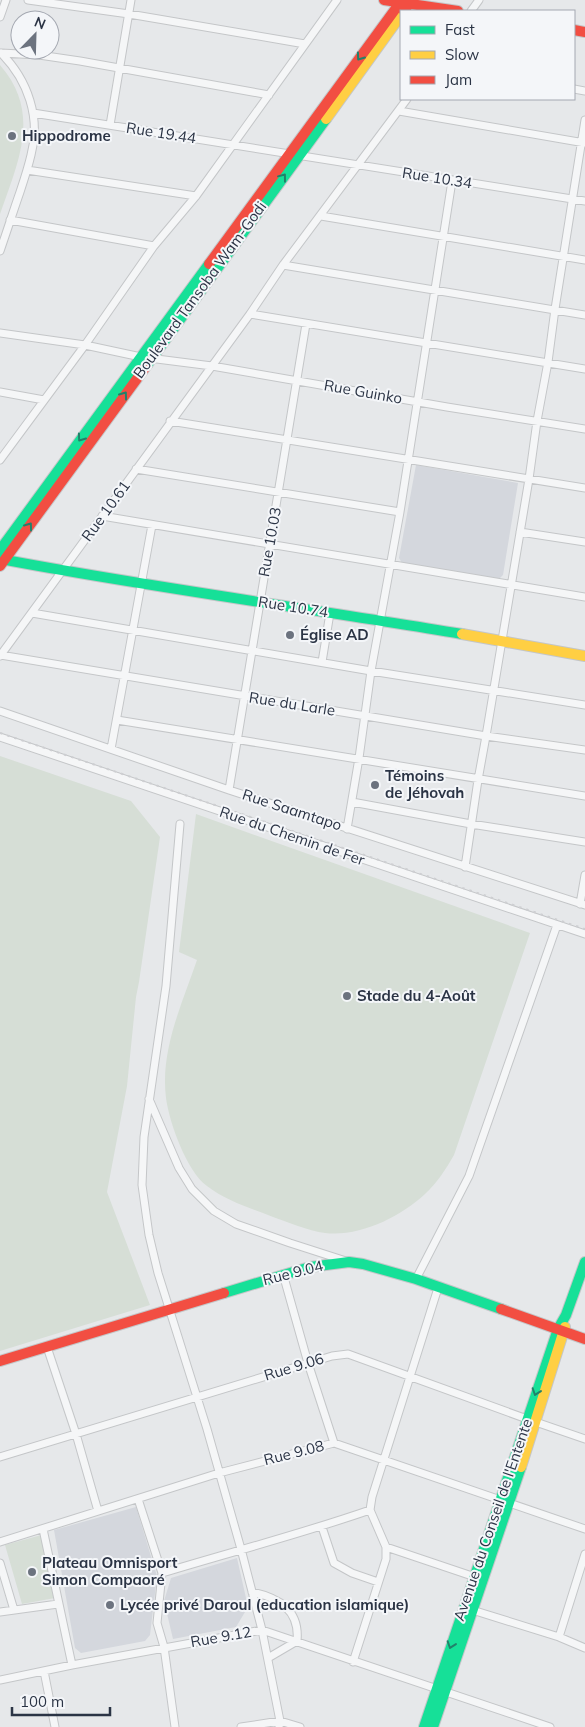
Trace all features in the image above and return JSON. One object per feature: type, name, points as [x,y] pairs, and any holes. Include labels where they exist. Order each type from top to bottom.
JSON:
[{"type":"main road","points":[[384,0],[450,10]]},
{"type":"main road","name":"Boulevard Tansoba Wam-Godi","points":[[1,562],[289,153],[400,10]]},
{"type":"main road","name":"Boulevard Tansoba Wam-Godi","points":[[0,550],[300,155],[400,16]]},
{"type":"main road","name":"Rue 10.74","points":[[1,562],[330,612],[585,656]]},
{"type":"main road","name":"Rue 9.04","points":[[0,1361],[283,1274],[310,1267],[349,1262],[363,1264],[416,1279],[585,1339]]},
{"type":"main road","name":"Avenue du Conseil de l'Entente","points":[[424,1727],[440,1691],[585,1262]]},
{"type":"main road","name":"Avenue du Conseil de l'Entente","points":[[433,1727],[440,1691]]},
{"type":"street","points":[[0,17],[6,0]]},
{"type":"street","points":[[28,0],[129,14],[304,44]]},
{"type":"street","points":[[110,124],[131,0]]},
{"type":"street","points":[[0,460],[4,449],[86,346],[154,246],[196,196],[337,0]]},
{"type":"street","points":[[471,10],[479,0]]},
{"type":"street","points":[[1,52],[39,55],[269,94]]},
{"type":"street","points":[[0,251],[33,146],[33,113],[24,84],[13,66],[1,52]]},
{"type":"street","name":"Rue 10.61","points":[[0,656],[406,100]]},
{"type":"street","points":[[398,111],[583,143]]},
{"type":"street","name":"Rue 19.44","points":[[33,113],[289,153]]},
{"type":"street","points":[[465,867],[529,479],[536,421],[548,362],[554,310],[583,143],[585,120]]},
{"type":"street","name":"Rue 10.34","points":[[289,153],[357,166],[585,201]]},
{"type":"street","points":[[27,170],[196,196]]},
{"type":"street","points":[[348,829],[379,620],[400,512],[452,181]]},
{"type":"street","points":[[321,216],[585,260]]},
{"type":"street","points":[[10,220],[154,246]]},
{"type":"street","points":[[284,265],[585,315]]},
{"type":"street","points":[[250,314],[585,368]]},
{"type":"street","name":"Rue 10.03","points":[[229,790],[239,741],[259,601],[288,440],[306,324]]},
{"type":"street","name":"Rue Guinko","points":[[0,333],[212,366],[585,429]]},
{"type":"street","points":[[0,392],[44,400]]},
{"type":"street","points":[[170,421],[585,488]]},
{"type":"street","points":[[136,469],[400,512]]},
{"type":"street","points":[[102,516],[585,597]]},
{"type":"street","points":[[111,749],[152,525]]},
{"type":"street","points":[[520,532],[585,542]]},
{"type":"street","points":[[322,662],[330,612]]},
{"type":"street","points":[[32,613],[371,671],[585,704]]},
{"type":"street","name":"Rue du Larle","points":[[0,656],[486,736],[585,750]]},
{"type":"street","name":"Rue Saamtapo","points":[[0,711],[229,790],[583,904]]},
{"type":"street","points":[[117,720],[585,796]]},
{"type":"street","name":"Rue du Chemin de Fer","points":[[0,737],[585,934]]},
{"type":"street","points":[[352,802],[471,824],[585,842]]},
{"type":"street","points":[[180,824],[166,986],[144,1137],[142,1185],[149,1235],[169,1310],[219,1473],[262,1630],[280,1724]]},
{"type":"street","points":[[583,904],[585,875]]},
{"type":"street","points":[[416,1279],[469,1176],[557,925]]},
{"type":"street","points":[[149,1099],[179,1168],[192,1188],[214,1211],[236,1224],[349,1262]]},
{"type":"street","points":[[283,1274],[308,1363],[334,1443]]},
{"type":"street","points":[[353,1662],[386,1559],[386,1546],[370,1510],[383,1461],[438,1288]]},
{"type":"street","points":[[47,1347],[76,1434],[98,1511]]},
{"type":"street","name":"Rue 9.06","points":[[0,1457],[308,1363],[332,1356],[348,1354],[585,1439]]},
{"type":"street","name":"Rue 9.08","points":[[0,1542],[219,1473],[334,1443],[383,1461],[505,1500],[585,1529]]},
{"type":"street","points":[[138,1499],[162,1573],[157,1623],[164,1647],[175,1727]]},
{"type":"street","points":[[162,1573],[322,1527],[370,1510]]},
{"type":"street","points":[[322,1527],[334,1563],[352,1573],[378,1582]]},
{"type":"street","points":[[43,1529],[72,1664]]},
{"type":"street","points":[[386,1546],[479,1578]]},
{"type":"street","points":[[559,1638],[585,1554]]},
{"type":"street","points":[[0,1564],[14,1610]]},
{"type":"street","points":[[252,1592],[274,1599],[292,1614],[297,1628],[297,1641],[268,1658]]},
{"type":"street","points":[[0,1612],[58,1604]]},
{"type":"street","points":[[468,1609],[585,1648]]},
{"type":"street","name":"Rue 9.12","points":[[0,1680],[72,1664],[262,1630],[550,1727]]},
{"type":"street","points":[[44,1671],[55,1727]]},
{"type":"street","points":[[241,1727],[280,1724],[300,1727]]},
{"type":"shaded area","name":"Hippodrome","points":[[0,65],[13,83],[20,101],[23,120],[19,157],[0,214]]},
{"type":"shaded area","points":[[416,465],[518,483],[503,575],[499,579],[402,563],[399,558]]},
{"type":"shaded area","points":[[0,756],[131,801],[160,837],[136,997],[127,1086],[107,1192],[150,1305],[0,1351]]},
{"type":"shaded area","name":"Stade du 4-Août","points":[[196,814],[530,933],[454,1155],[441,1176],[425,1194],[392,1218],[352,1232],[325,1233],[296,1225],[244,1206],[207,1186],[193,1170],[180,1146],[168,1108],[165,1080],[169,1045],[197,960],[179,952]]},
{"type":"shaded area","name":"Lycée privé Daroul (education islamique)","points":[[136,1507],[157,1576],[150,1635],[145,1641],[81,1653],[75,1648],[54,1530]]},
{"type":"shaded area","name":"Plateau Omnisport Simon Compaoré","points":[[45,1534],[55,1598],[22,1604],[5,1545]]},
{"type":"shaded area","points":[[237,1558],[248,1607],[236,1627],[173,1639],[164,1601],[171,1578]]},
{"type":"railway","points":[[0,733],[585,929]]},
{"type":"traffic: fast","points":[[147,365],[326,119]]},
{"type":"traffic: fast","points":[[0,550],[209,264]]},
{"type":"traffic: fast","points":[[0,559],[462,634]]},
{"type":"traffic: fast","points":[[224,1293],[310,1267],[349,1262],[363,1264],[416,1279],[501,1309]]},
{"type":"traffic: fast","points":[[424,1727],[558,1329],[566,1315],[585,1262]]},
{"type":"traffic: fast","points":[[433,1727],[521,1467]]},
{"type":"traffic: slow","points":[[326,119],[400,16]]},
{"type":"traffic: slow","points":[[462,634],[585,656]]},
{"type":"traffic: slow","points":[[521,1467],[565,1327]]},
{"type":"traffic: jam","points":[[384,0],[451,10]]},
{"type":"traffic: jam","points":[[209,264],[402,0]]},
{"type":"traffic: jam","points":[[405,10],[412,0]]},
{"type":"traffic: jam","points":[[575,30],[585,32]]},
{"type":"traffic: jam","points":[[0,566],[147,365]]},
{"type":"traffic: jam","points":[[0,1361],[224,1293]]},
{"type":"traffic: jam","points":[[501,1309],[585,1339]]},
{"type":"place","name":"Hippodrome","points":[[12,136]]},
{"type":"place","name":"Église AD","points":[[290,635]]},
{"type":"place","name":"Témoins de Jéhovah","points":[[375,785]]},
{"type":"place","name":"Stade du 4-Août","points":[[347,996]]},
{"type":"place","name":"Plateau Omnisport Simon Compaoré","points":[[32,1572]]},
{"type":"place","name":"Lycée privé Daroul (education islamique)","points":[[110,1605]]}]
